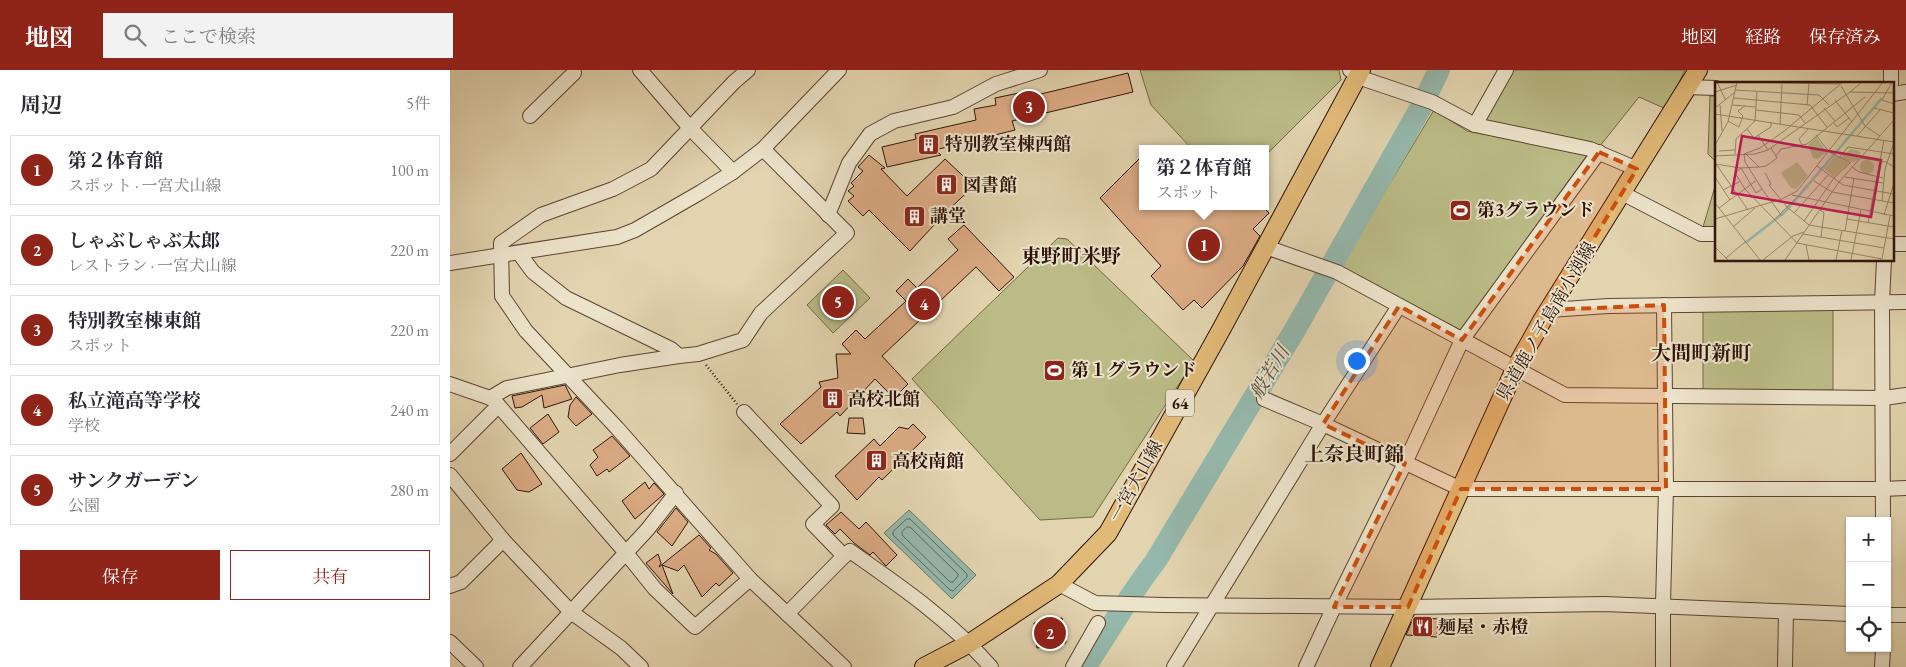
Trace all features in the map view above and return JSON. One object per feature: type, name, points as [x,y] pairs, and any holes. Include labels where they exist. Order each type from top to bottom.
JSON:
[{"type":"main road","name":"県道鹿ノ子島南小渕線","points":[[1380,667],[1515,369],[1549,310],[1698,70]]},
{"type":"main road","name":"一宮犬山線","points":[[924,667],[970,643],[1059,584],[1108,533],[1266,247],[1356,72]]},
{"type":"street","points":[[640,70],[690,128],[733,172]]},
{"type":"street","points":[[748,70],[734,82],[651,169],[613,189],[542,215],[501,243],[502,296],[526,331],[676,493],[750,579],[844,667]]},
{"type":"street","points":[[450,263],[617,237],[635,230],[733,172],[764,149],[839,70]]},
{"type":"street","points":[[828,215],[849,164],[870,134],[894,121],[954,106],[996,84],[1040,70]]},
{"type":"street","points":[[1475,125],[1506,70]]},
{"type":"street","points":[[530,116],[574,71]]},
{"type":"street","points":[[1356,72],[1432,102],[1475,125],[1599,152],[1637,168]]},
{"type":"street","points":[[1687,87],[1715,88]]},
{"type":"street","points":[[450,454],[507,388],[620,365],[698,354],[743,340],[761,313],[847,233],[764,149]]},
{"type":"street","points":[[1306,667],[1406,462],[1462,340],[1599,152]]},
{"type":"street","points":[[1622,193],[1701,234],[1715,234]]},
{"type":"street","points":[[1266,247],[1331,269],[1565,395],[1884,398],[1906,395]]},
{"type":"street","points":[[519,253],[533,272],[566,298],[671,349],[679,356]]},
{"type":"street","points":[[1883,517],[1884,398],[1882,302],[1884,261]]},
{"type":"street","points":[[1549,310],[1608,306],[1906,302]]},
{"type":"street","points":[[1663,667],[1666,489],[1664,305]]},
{"type":"street","points":[[1174,667],[1323,424],[1399,306]]},
{"type":"street","points":[[450,384],[494,402],[626,553],[655,589],[695,627],[750,579]]},
{"type":"street","points":[[1264,399],[1323,424],[1461,488],[1906,488]]},
{"type":"street","points":[[744,412],[832,506],[813,524],[844,556]]},
{"type":"street","points":[[450,475],[504,540],[571,612],[622,648],[642,667]]},
{"type":"street","points":[[520,667],[647,530],[676,493]]},
{"type":"street","points":[[450,586],[461,582],[504,540]]},
{"type":"street","points":[[786,614],[850,551],[915,597],[970,643],[991,667]]},
{"type":"street","points":[[1059,584],[1095,602],[1212,606],[1408,608],[1605,604],[1846,614]]},
{"type":"street","points":[[1785,667],[1786,612]]},
{"type":"street","points":[[1891,615],[1906,615]]},
{"type":"street","points":[[1072,667],[1098,623]]},
{"type":"street","points":[[450,642],[476,667]]},
{"type":"street","points":[[1882,667],[1883,652]]},
{"type":"path","points":[[698,354],[744,412]]},
{"type":"highlighted area","points":[[1599,152],[1637,169],[1549,310],[1664,305],[1666,489],[1461,489],[1408,607],[1334,607],[1405,463],[1323,424],[1399,306],[1462,340]]},
{"type":"green space","points":[[1140,70],[1339,70],[1341,80],[1269,152],[1269,145],[1188,145],[1151,105]]},
{"type":"green space","points":[[1512,70],[1685,70],[1666,109],[1639,97],[1600,146],[1484,121]]},
{"type":"green space","points":[[1710,96],[1715,96],[1715,161],[1708,154]]},
{"type":"green space","name":"第3グラウンド","points":[[1434,110],[1467,131],[1588,154],[1460,331],[1340,266]]},
{"type":"green space","points":[[1715,186],[1715,228],[1703,227]]},
{"type":"green space","name":"第１グラウンド","points":[[1058,238],[1067,239],[1194,361],[1093,517],[1040,520],[912,379]]},
{"type":"green space","points":[[843,270],[870,298],[833,333],[807,305]]},
{"type":"green space","points":[[1703,309],[1833,309],[1833,390],[1703,391]]},
{"type":"water","points":[[909,510],[976,575],[952,599],[884,533]]},
{"type":"building","points":[[1128,73],[1133,92],[1012,121],[1015,130],[935,150],[941,155],[887,167],[882,147],[916,139],[915,134],[976,120],[974,109],[996,105],[995,98],[1019,93],[1020,99]]},
{"type":"building","points":[[869,155],[885,168],[881,169],[907,196],[945,159],[974,186],[947,211],[910,251],[869,210],[863,216],[848,201],[854,196],[848,191],[854,186],[851,183],[863,171],[858,167]]},
{"type":"building","points":[[1139,159],[1139,210],[1266,210],[1269,213],[1253,229],[1260,236],[1243,266],[1202,308],[1194,300],[1183,310],[1151,276],[1161,266],[1100,198]]},
{"type":"building","points":[[964,225],[1014,277],[999,291],[976,267],[882,356],[908,384],[894,398],[875,379],[840,416],[837,412],[801,444],[780,424],[821,387],[819,382],[838,378],[836,354],[851,354],[842,344],[856,330],[865,339],[906,301],[896,291],[908,279],[917,288],[958,250],[948,239]]},
{"type":"building","points":[[565,385],[572,399],[544,408],[542,395],[522,407],[515,408],[512,396]]},
{"type":"building","points":[[576,397],[592,414],[576,426],[568,417],[570,405]]},
{"type":"building","points":[[548,414],[559,432],[543,444],[530,428]]},
{"type":"building","points":[[849,418],[863,418],[865,434],[847,433]]},
{"type":"building","name":"高校南館","points":[[913,424],[926,437],[882,480],[879,477],[857,500],[835,476],[874,439],[880,446],[899,427],[908,429]]},
{"type":"building","points":[[612,436],[630,456],[609,472],[607,469],[597,476],[590,465],[598,457],[593,450]]},
{"type":"building","points":[[521,453],[542,484],[529,492],[517,490],[502,469]]},
{"type":"building","points":[[645,482],[649,489],[654,483],[664,494],[635,519],[622,501]]},
{"type":"building","points":[[676,508],[688,522],[672,546],[657,532]]},
{"type":"building","points":[[841,512],[859,529],[866,522],[897,555],[886,566],[873,552],[870,555],[840,529],[835,534],[826,525]]},
{"type":"building","points":[[699,535],[711,548],[709,550],[716,554],[733,573],[719,586],[716,583],[702,597],[684,565],[678,571],[662,565],[673,594],[646,563],[658,554],[661,563],[659,567]]},
{"type":"building","name":"麺屋・赤橙","points":[[1414,617],[1438,619],[1437,637],[1406,635]]},
{"type":"building","points":[[1062,618],[1066,643],[1037,648],[1034,623]]},
{"type":"waterway","name":"般若川","points":[[1085,667],[1136,587],[1155,562],[1296,328],[1421,107],[1439,70]]},
{"type":"place","name":"特別教室棟東館","points":[[1029,107]]},
{"type":"place","name":"特別教室棟西館","points":[[929,144]]},
{"type":"place","name":"図書館","points":[[947,185]]},
{"type":"place","name":"第3グラウンド","points":[[1461,210]]},
{"type":"place","name":"講堂","points":[[914,216]]},
{"type":"place","name":"第２体育館","points":[[1204,245]]},
{"type":"place","name":"サンクガーデン","points":[[838,302]]},
{"type":"place","name":"私立滝高等学校","points":[[924,304]]},
{"type":"place","name":"第１グラウンド","points":[[1055,370]]},
{"type":"place","name":"高校北館","points":[[832,399]]},
{"type":"place","name":"高校南館","points":[[876,461]]},
{"type":"place","name":"麺屋・赤橙","points":[[1422,627]]},
{"type":"place","name":"しゃぶしゃぶ太郎","points":[[1050,633]]},
{"type":"district","name":"東野町米野","points":[[1071,256]]},
{"type":"district","name":"大間町新町","points":[[1701,353]]},
{"type":"district","name":"上奈良町錦","points":[[1354,454]]}]
